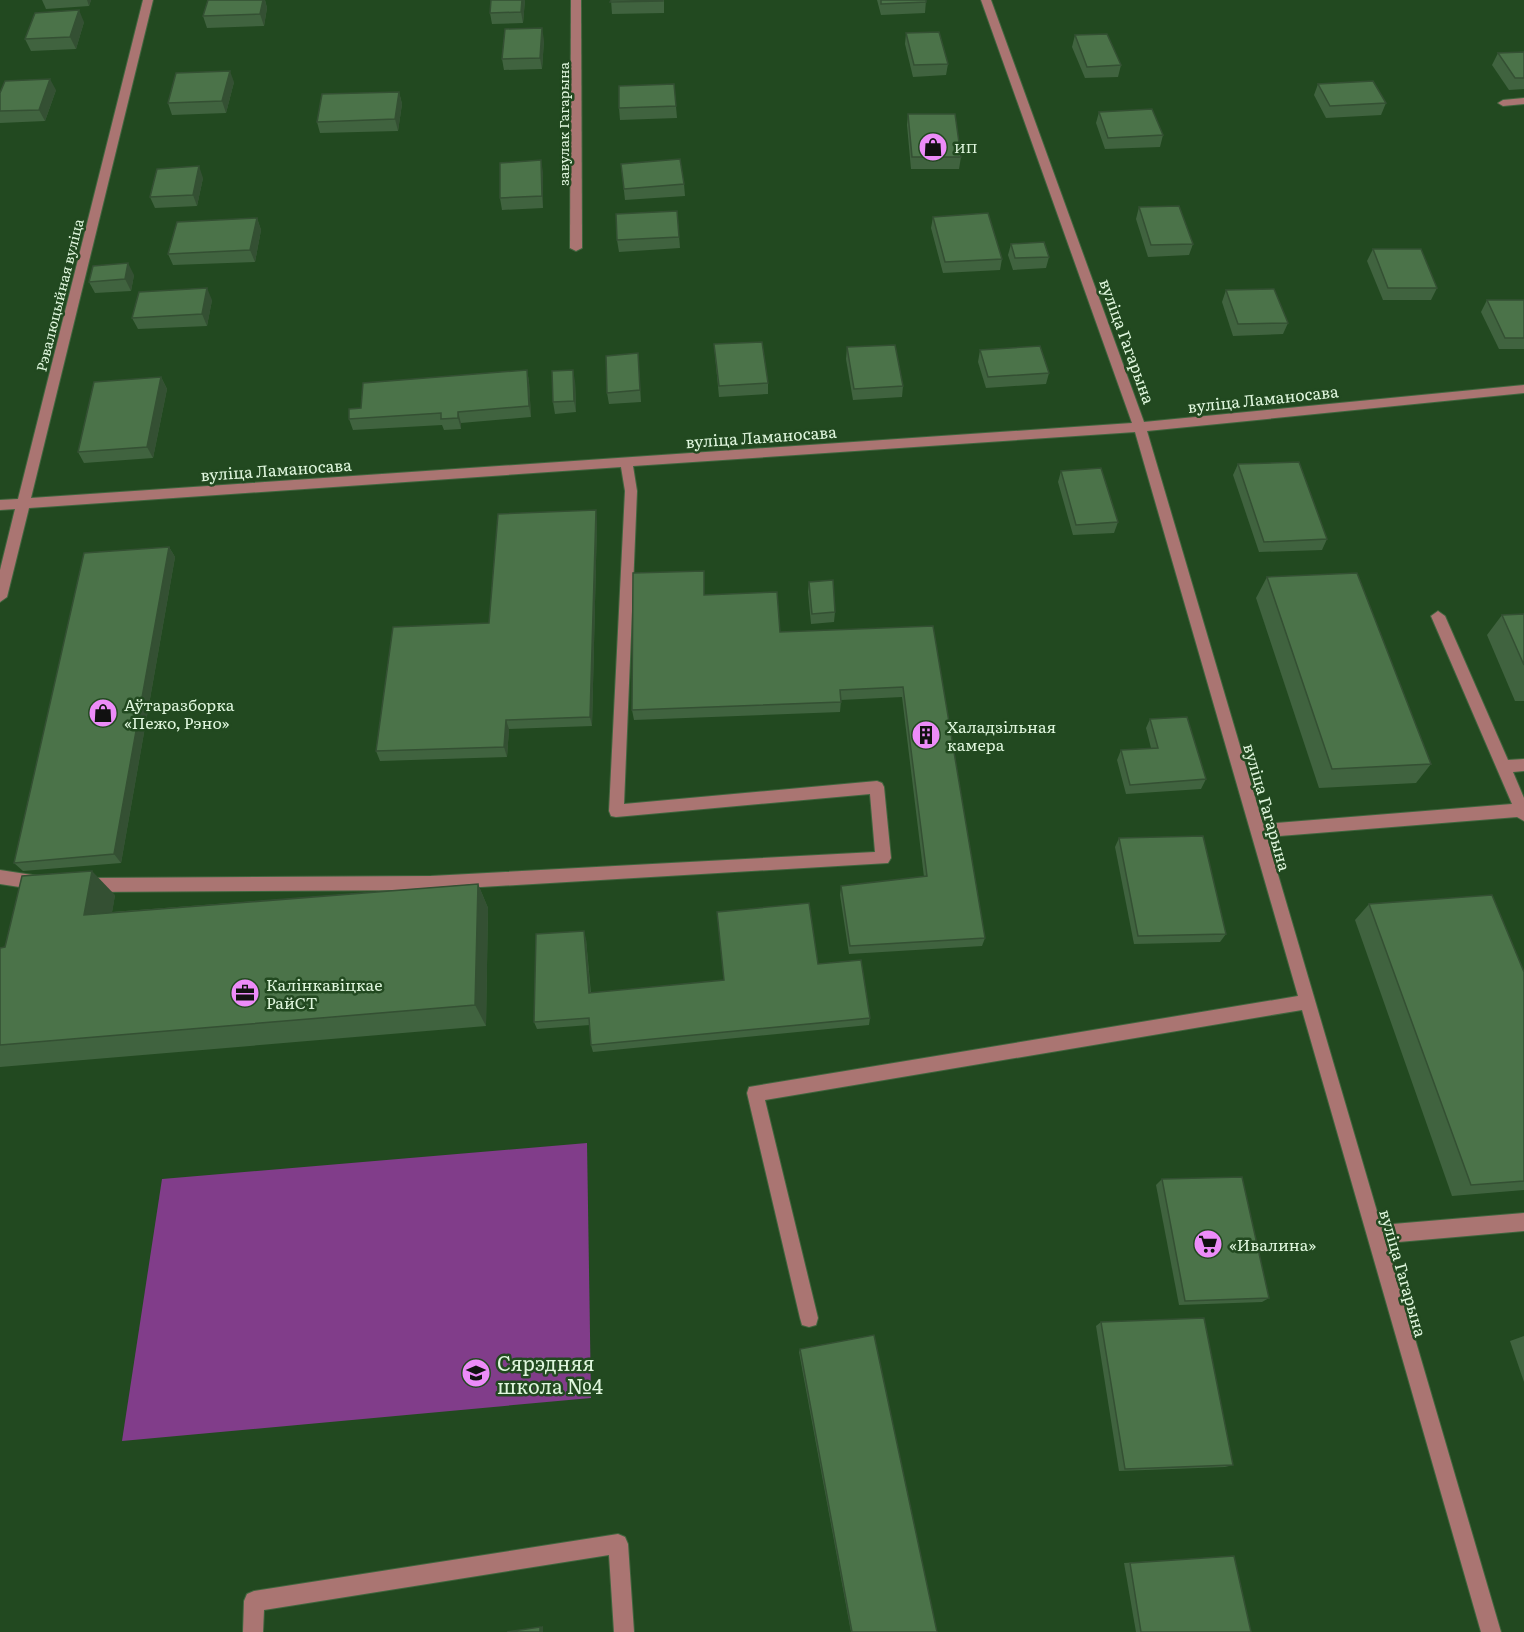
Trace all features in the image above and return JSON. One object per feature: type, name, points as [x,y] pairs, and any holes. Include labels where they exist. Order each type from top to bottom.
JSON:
[{"type":"street","name":"Рэвалюцыйная вуліца","points":[[0,597],[148,0]]},
{"type":"street","name":"завулак Гагарына","points":[[576,0],[576,248]]},
{"type":"street","name":"вуліца Гагарына","points":[[986,0],[1140,427],[1491,1632]]},
{"type":"street","points":[[1503,103],[1524,102]]},
{"type":"street","name":"вуліца Ламаносава","points":[[0,505],[1140,427],[1524,389]]},
{"type":"street","points":[[0,877],[57,885],[431,883],[883,858],[877,787],[616,811],[631,491],[626,461]]},
{"type":"street","points":[[1257,831],[1523,812],[1438,616]]},
{"type":"street","points":[[1504,767],[1524,765]]},
{"type":"street","points":[[809,1318],[755,1093],[1306,1002]]},
{"type":"street","points":[[1374,1235],[1524,1222]]},
{"type":"street","points":[[253,1632],[254,1601],[618,1544],[624,1632]]},
{"type":"shaded area","points":[[587,1143],[591,1398],[122,1441],[162,1179]]},
{"type":"building","points":[[208,0],[263,0],[260,14],[203,16]]},
{"type":"building","points":[[491,0],[522,0],[521,12],[490,13]]},
{"type":"building","points":[[611,0],[663,0],[663,1],[610,2]]},
{"type":"building","points":[[881,0],[926,0],[926,2],[881,4]]},
{"type":"building","points":[[79,10],[70,37],[25,39],[35,13]]},
{"type":"building","points":[[542,28],[540,58],[502,59],[505,29]]},
{"type":"building","points":[[939,32],[948,64],[914,65],[906,33]]},
{"type":"building","points":[[1107,34],[1121,65],[1087,67],[1075,35]]},
{"type":"building","points":[[1524,52],[1524,78],[1515,78],[1498,53]]},
{"type":"building","points":[[230,71],[222,101],[168,103],[176,73]]},
{"type":"building","points":[[50,79],[39,110],[0,111],[0,93],[5,81]]},
{"type":"building","points":[[1373,81],[1386,103],[1330,106],[1318,84]]},
{"type":"building","points":[[674,84],[676,106],[619,108],[619,86]]},
{"type":"building","points":[[399,92],[395,119],[317,122],[322,94]]},
{"type":"building","points":[[1152,109],[1163,135],[1108,138],[1099,112]]},
{"type":"building","name":"ИП","points":[[908,114],[955,114],[961,157],[912,157]]},
{"type":"building","points":[[680,159],[684,184],[624,189],[621,164]]},
{"type":"building","points":[[541,160],[542,196],[500,198],[500,163]]},
{"type":"building","points":[[199,166],[193,195],[150,197],[157,169]]},
{"type":"building","points":[[1179,206],[1193,244],[1151,245],[1139,207]]},
{"type":"building","points":[[677,211],[679,237],[617,240],[616,214]]},
{"type":"building","points":[[988,213],[1002,259],[945,262],[933,217]]},
{"type":"building","points":[[257,218],[250,250],[168,254],[177,222]]},
{"type":"building","points":[[1044,242],[1049,257],[1015,258],[1011,244]]},
{"type":"building","points":[[1373,249],[1421,249],[1437,288],[1388,288]]},
{"type":"building","points":[[128,263],[125,279],[89,282],[93,266]]},
{"type":"building","points":[[207,288],[202,314],[132,318],[139,292]]},
{"type":"building","points":[[1274,289],[1288,323],[1238,324],[1226,290]]},
{"type":"building","points":[[1487,300],[1524,300],[1524,338],[1505,338]]},
{"type":"building","points":[[762,342],[768,383],[719,386],[714,344]]},
{"type":"building","points":[[895,345],[903,386],[854,389],[847,347]]},
{"type":"building","points":[[1040,346],[1049,373],[988,377],[980,350]]},
{"type":"building","points":[[638,353],[640,390],[607,393],[606,356]]},
{"type":"building","points":[[527,370],[529,406],[458,412],[458,418],[441,419],[441,413],[349,419],[349,409],[361,408],[363,383]]},
{"type":"building","points":[[573,370],[574,401],[553,402],[552,371]]},
{"type":"building","points":[[161,377],[147,447],[78,452],[94,382]]},
{"type":"building","points":[[1299,462],[1327,539],[1264,542],[1238,464]]},
{"type":"building","points":[[1101,468],[1118,522],[1076,525],[1061,471]]},
{"type":"building","points":[[596,510],[590,717],[506,720],[504,747],[376,751],[393,627],[489,623],[498,514]]},
{"type":"building","name":"Аўтаразборка «Пежо, Рэно»","points":[[169,547],[114,854],[14,863],[84,553]]},
{"type":"building","points":[[704,571],[704,595],[777,592],[780,632],[933,626],[985,938],[850,946],[841,886],[927,876],[903,687],[840,690],[841,702],[632,710],[633,573]]},
{"type":"building","points":[[1357,573],[1431,764],[1332,769],[1267,577]]},
{"type":"building","points":[[833,580],[835,612],[812,614],[809,582]]},
{"type":"building","points":[[1524,614],[1524,665],[1502,615]]},
{"type":"building","points":[[1187,717],[1206,779],[1130,785],[1121,750],[1158,748],[1150,719]]},
{"type":"building","points":[[1203,836],[1226,934],[1138,936],[1119,838]]},
{"type":"building","name":"Калінкавіцкае РайСТ","points":[[92,871],[84,915],[478,884],[475,1005],[0,1045],[0,948],[5,947],[22,876]]},
{"type":"building","points":[[1492,895],[1524,972],[1524,1181],[1471,1185],[1369,904]]},
{"type":"building","points":[[809,903],[818,964],[861,960],[870,1018],[591,1045],[589,1018],[534,1022],[536,934],[584,931],[589,993],[724,980],[717,912]]},
{"type":"building","name":"«Ивалина»","points":[[1242,1177],[1269,1298],[1185,1301],[1162,1179]]},
{"type":"building","points":[[1204,1318],[1233,1465],[1125,1469],[1101,1322]]},
{"type":"building","points":[[874,1335],[937,1632],[852,1632],[800,1349]]},
{"type":"building","points":[[1234,1556],[1251,1632],[1141,1632],[1130,1563]]},
{"type":"building","points":[[540,1627],[540,1632],[507,1632]]},
{"type":"place","name":"ИП","points":[[933,147]]},
{"type":"place","name":"Аўтаразборка «Пежо, Рэно»","points":[[103,713]]},
{"type":"place","name":"Халадзільная камера","points":[[926,735]]},
{"type":"place","name":"Калінкавіцкае РайСТ","points":[[245,993]]},
{"type":"place","name":"«Ивалина»","points":[[1208,1244]]},
{"type":"place","name":"Сярэдняя школа №4","points":[[476,1373]]}]
